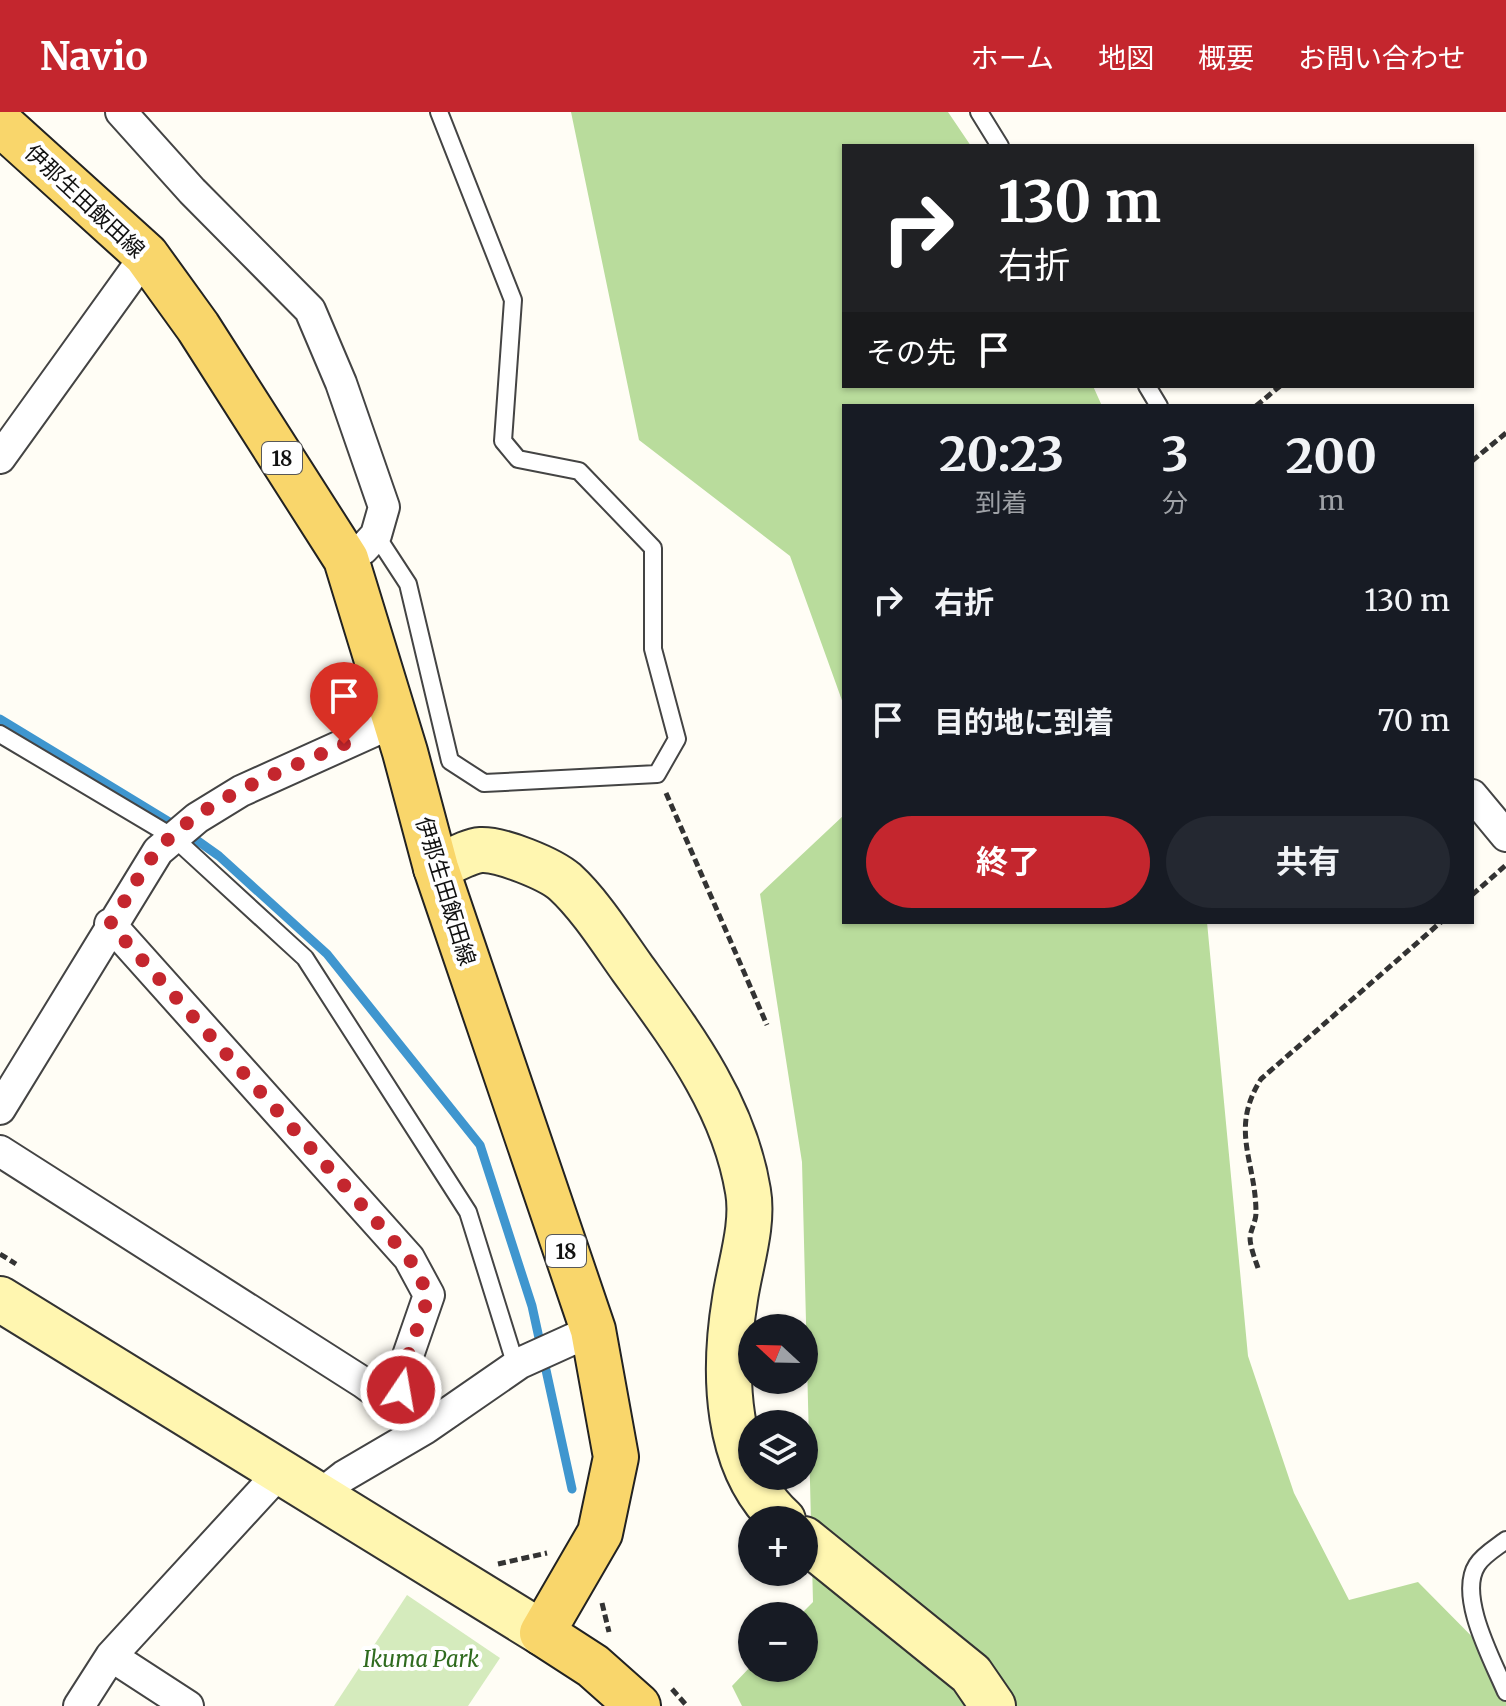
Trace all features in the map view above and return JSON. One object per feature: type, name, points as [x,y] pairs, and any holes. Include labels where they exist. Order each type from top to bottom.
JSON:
[{"type":"main road","name":"伊那生田飯田線","points":[[0,123],[146,255],[361,547],[396,721],[436,868],[576,1338],[616,1457],[600,1533],[542,1633]]},
{"type":"main road","points":[[542,1633],[593,1666],[638,1706]]},
{"type":"street","points":[[121,112],[192,191],[310,310],[341,383],[384,507],[361,547]]},
{"type":"street","points":[[0,458],[146,255]]},
{"type":"street","points":[[0,1109],[110,924],[158,851],[197,818],[241,791],[396,721]]},
{"type":"street","points":[[1474,797],[1506,836]]},
{"type":"street","points":[[436,868],[480,850],[518,858],[564,881],[625,957],[718,1095],[739,1147],[749,1196],[734,1303],[729,1392],[741,1458],[769,1506]]},
{"type":"street","points":[[110,924],[409,1258],[429,1295],[403,1370],[400,1410]]},
{"type":"street","points":[[0,1151],[364,1383],[426,1428]]},
{"type":"street","points":[[0,1299],[542,1633]]},
{"type":"street","points":[[321,1494],[344,1476],[426,1428],[518,1364],[576,1338]]},
{"type":"street","points":[[79,1706],[111,1656],[280,1472]]},
{"type":"street","points":[[818,1550],[971,1674],[993,1706]]},
{"type":"street","points":[[111,1656],[188,1706]]},
{"type":"lane","points":[[361,547],[408,584],[450,761],[484,783],[657,774],[677,739],[653,649],[653,548],[579,471],[518,459],[503,441],[513,300],[439,112]]},
{"type":"lane","points":[[979,112],[999,144]]},
{"type":"lane","points":[[0,734],[173,837],[305,958],[468,1212],[518,1364]]},
{"type":"lane","points":[[1506,1540],[1477,1564],[1470,1585],[1475,1616],[1506,1692]]},
{"type":"path","points":[[1258,404],[1278,388]]},
{"type":"path","points":[[1474,459],[1506,433]]},
{"type":"path","points":[[657,774],[767,1025]]},
{"type":"path","points":[[1474,893],[1506,865]]},
{"type":"path","points":[[1258,1268],[1250,1240],[1256,1214],[1244,1148],[1244,1123],[1250,1096],[1261,1079],[1439,924]]},
{"type":"path","points":[[498,1564],[560,1550]]},
{"type":"green space","points":[[571,112],[948,112],[970,144],[842,144],[842,388],[1094,388],[1101,404],[842,404],[842,700],[790,556],[639,440]]},
{"type":"green space","points":[[842,817],[842,924],[1207,924],[1248,1356],[1294,1493],[1349,1600],[1418,1582],[1506,1671],[1506,1706],[742,1706],[732,1686],[738,1680],[818,1682],[818,1602],[813,1602],[813,1586],[818,1586],[818,1506],[811,1506],[810,1490],[818,1490],[818,1410],[808,1410],[808,1394],[818,1394],[818,1314],[806,1314],[802,1162],[760,894]]},
{"type":"green space","name":"Ikuma Park","points":[[407,1595],[500,1658],[468,1706],[334,1706]]},
{"type":"waterway","points":[[0,719],[181,829],[219,856],[327,954],[480,1145],[532,1306],[572,1489]]},
{"type":"route","points":[[344,744],[241,791],[197,818],[158,851],[110,924],[409,1258],[429,1295],[403,1370],[401,1390]]}]
